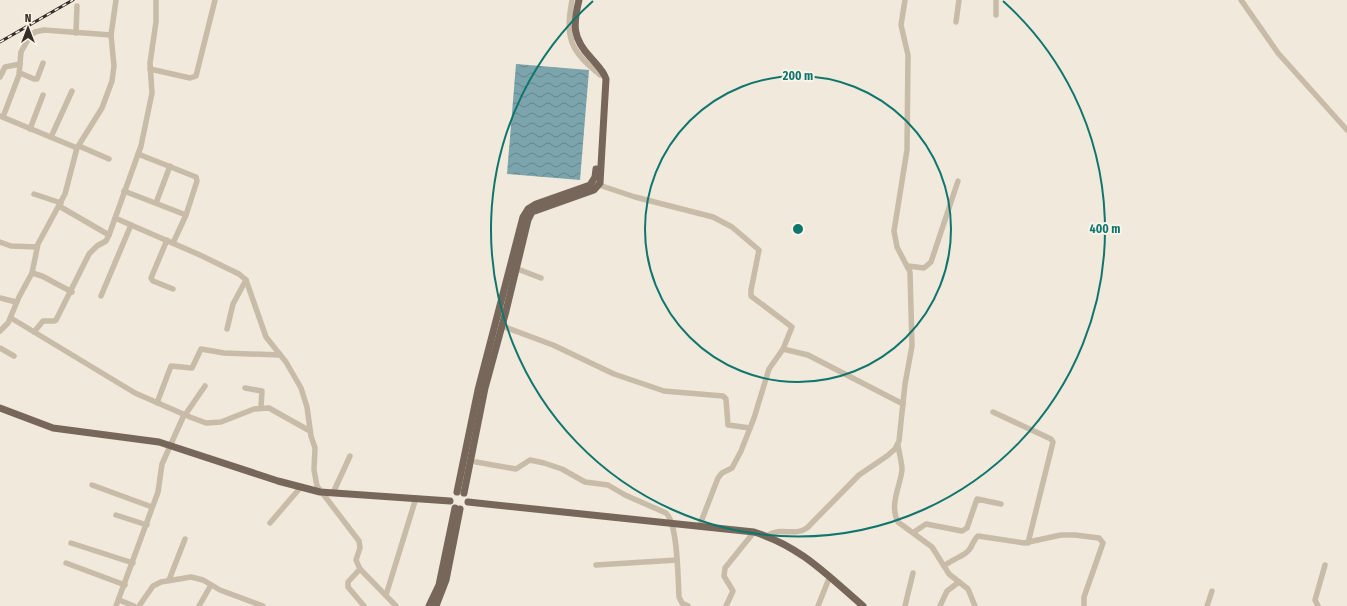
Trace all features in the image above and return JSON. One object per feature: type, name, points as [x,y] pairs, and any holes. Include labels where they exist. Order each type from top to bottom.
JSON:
[{"type":"main road","points":[[574,0],[571,19],[574,44],[601,72],[602,88],[595,177],[590,185],[536,204],[528,209],[523,217],[478,390],[461,493],[468,502],[754,532],[767,536],[797,550],[830,576],[862,606]]},
{"type":"main road","points":[[461,493],[485,388],[528,220],[532,212],[594,190],[599,185],[606,79],[581,48],[576,36],[575,20],[580,0]]},
{"type":"main road","points":[[0,408],[53,428],[144,439],[171,445],[300,488],[320,492],[450,501],[457,509],[446,580],[436,606]]},
{"type":"main road","points":[[450,501],[452,495],[461,493]]},
{"type":"main road","points":[[457,509],[464,508],[468,502]]},
{"type":"main road","points":[[429,606],[439,585],[457,509]]},
{"type":"street","points":[[0,331],[11,318],[16,302],[32,273],[37,247],[60,205],[69,184],[78,147],[102,108],[112,81],[114,66],[111,35],[116,0]]},
{"type":"street","points":[[34,332],[43,321],[56,320],[72,292],[90,254],[97,246],[106,241],[109,235],[141,146],[152,93],[150,69],[156,22],[156,0]]},
{"type":"street","points":[[150,69],[190,78],[196,76],[215,0]]},
{"type":"street","points":[[905,0],[901,25],[908,56],[907,150],[894,231],[897,247],[908,266],[911,278],[912,346],[898,445],[902,471],[895,501],[895,515],[898,522],[914,532],[932,547],[952,576],[970,593],[975,606]]},
{"type":"street","points":[[956,22],[959,0]]},
{"type":"street","points":[[996,0],[996,15]]},
{"type":"street","points":[[1241,0],[1278,53],[1347,130]]},
{"type":"street","points":[[76,33],[77,6]]},
{"type":"street","points":[[109,159],[30,129],[2,116],[20,73],[21,52],[28,39],[35,32],[44,30],[111,35]]},
{"type":"street","points":[[20,73],[36,79],[43,63]]},
{"type":"street","points":[[0,77],[4,67],[20,64]]},
{"type":"street","points":[[51,137],[72,91]]},
{"type":"street","points":[[30,129],[43,95]]},
{"type":"street","points":[[138,154],[194,175],[197,178],[186,215],[173,243]]},
{"type":"street","points":[[156,203],[170,166]]},
{"type":"street","points":[[908,266],[924,268],[931,262],[958,181]]},
{"type":"street","points":[[599,185],[635,197],[713,217],[732,227],[758,248],[759,253],[751,296],[790,324],[792,328],[784,349],[769,369],[750,428],[732,468],[718,478],[699,527]]},
{"type":"street","points":[[124,191],[186,215]]},
{"type":"street","points":[[34,194],[60,205],[109,235]]},
{"type":"street","points":[[115,218],[239,274],[246,280],[263,330],[293,372],[302,388],[307,407],[310,431],[315,448],[315,479],[320,492],[359,541],[360,548],[356,560],[360,569],[396,606]]},
{"type":"street","points":[[101,296],[131,225]]},
{"type":"street","points":[[166,240],[151,278],[153,281],[173,289]]},
{"type":"street","points":[[0,242],[11,246],[37,247]]},
{"type":"street","points":[[515,268],[541,278]]},
{"type":"street","points":[[32,273],[42,276],[72,292]]},
{"type":"street","points":[[227,329],[233,304],[246,280]]},
{"type":"street","points":[[0,298],[16,302]]},
{"type":"street","points":[[11,318],[110,380],[185,415],[213,423],[233,419],[261,407],[275,410],[310,431]]},
{"type":"street","points":[[502,326],[553,345],[614,374],[664,391],[723,396],[726,399],[728,425],[750,428]]},
{"type":"street","points":[[0,348],[14,356]]},
{"type":"street","points":[[157,403],[171,366],[174,365],[188,369],[192,368],[200,349],[224,353],[280,355]]},
{"type":"street","points":[[784,349],[808,355],[903,404]]},
{"type":"street","points":[[116,606],[158,492],[162,464],[185,415],[205,386]]},
{"type":"street","points":[[245,388],[262,391],[261,407]]},
{"type":"street","points":[[993,412],[1051,439],[1053,442],[1028,543]]},
{"type":"street","points":[[767,536],[775,531],[795,533],[803,531],[859,475],[887,456],[898,445]]},
{"type":"street","points":[[333,493],[350,456]]},
{"type":"street","points":[[476,462],[516,469],[519,469],[530,460],[544,463],[562,469],[584,482],[608,485],[625,495],[666,513],[671,524],[677,560],[679,597],[682,602],[688,606]]},
{"type":"street","points":[[92,485],[152,507]]},
{"type":"street","points":[[270,523],[300,488]]},
{"type":"street","points":[[386,595],[416,498]]},
{"type":"street","points":[[914,532],[926,524],[962,531],[967,528],[977,499],[1001,504]]},
{"type":"street","points":[[116,514],[147,525]]},
{"type":"street","points":[[726,606],[733,592],[724,576],[725,568],[754,532]]},
{"type":"street","points":[[944,566],[952,559],[969,550],[974,539],[978,536],[1028,543],[1061,535],[1075,535],[1102,540],[1103,543],[1084,597],[1084,606]]},
{"type":"street","points":[[169,580],[185,539]]},
{"type":"street","points":[[71,543],[133,563]]},
{"type":"street","points":[[596,565],[677,560]]},
{"type":"street","points":[[66,562],[125,585]]},
{"type":"street","points":[[1318,606],[1315,600],[1324,565]]},
{"type":"street","points":[[360,569],[348,582],[348,587],[364,606]]},
{"type":"street","points":[[905,606],[913,573]]},
{"type":"street","points":[[818,606],[830,576]]},
{"type":"street","points":[[139,606],[150,589],[161,582],[196,577],[232,596],[263,606]]},
{"type":"street","points":[[940,606],[947,591],[959,582]]},
{"type":"street","points":[[199,606],[211,585]]},
{"type":"street","points":[[1207,606],[1212,591]]},
{"type":"street","points":[[119,600],[134,606]]},
{"type":"water","points":[[516,64],[589,70],[580,180],[507,174]]},
{"type":"railway","points":[[0,42],[73,0]]}]
